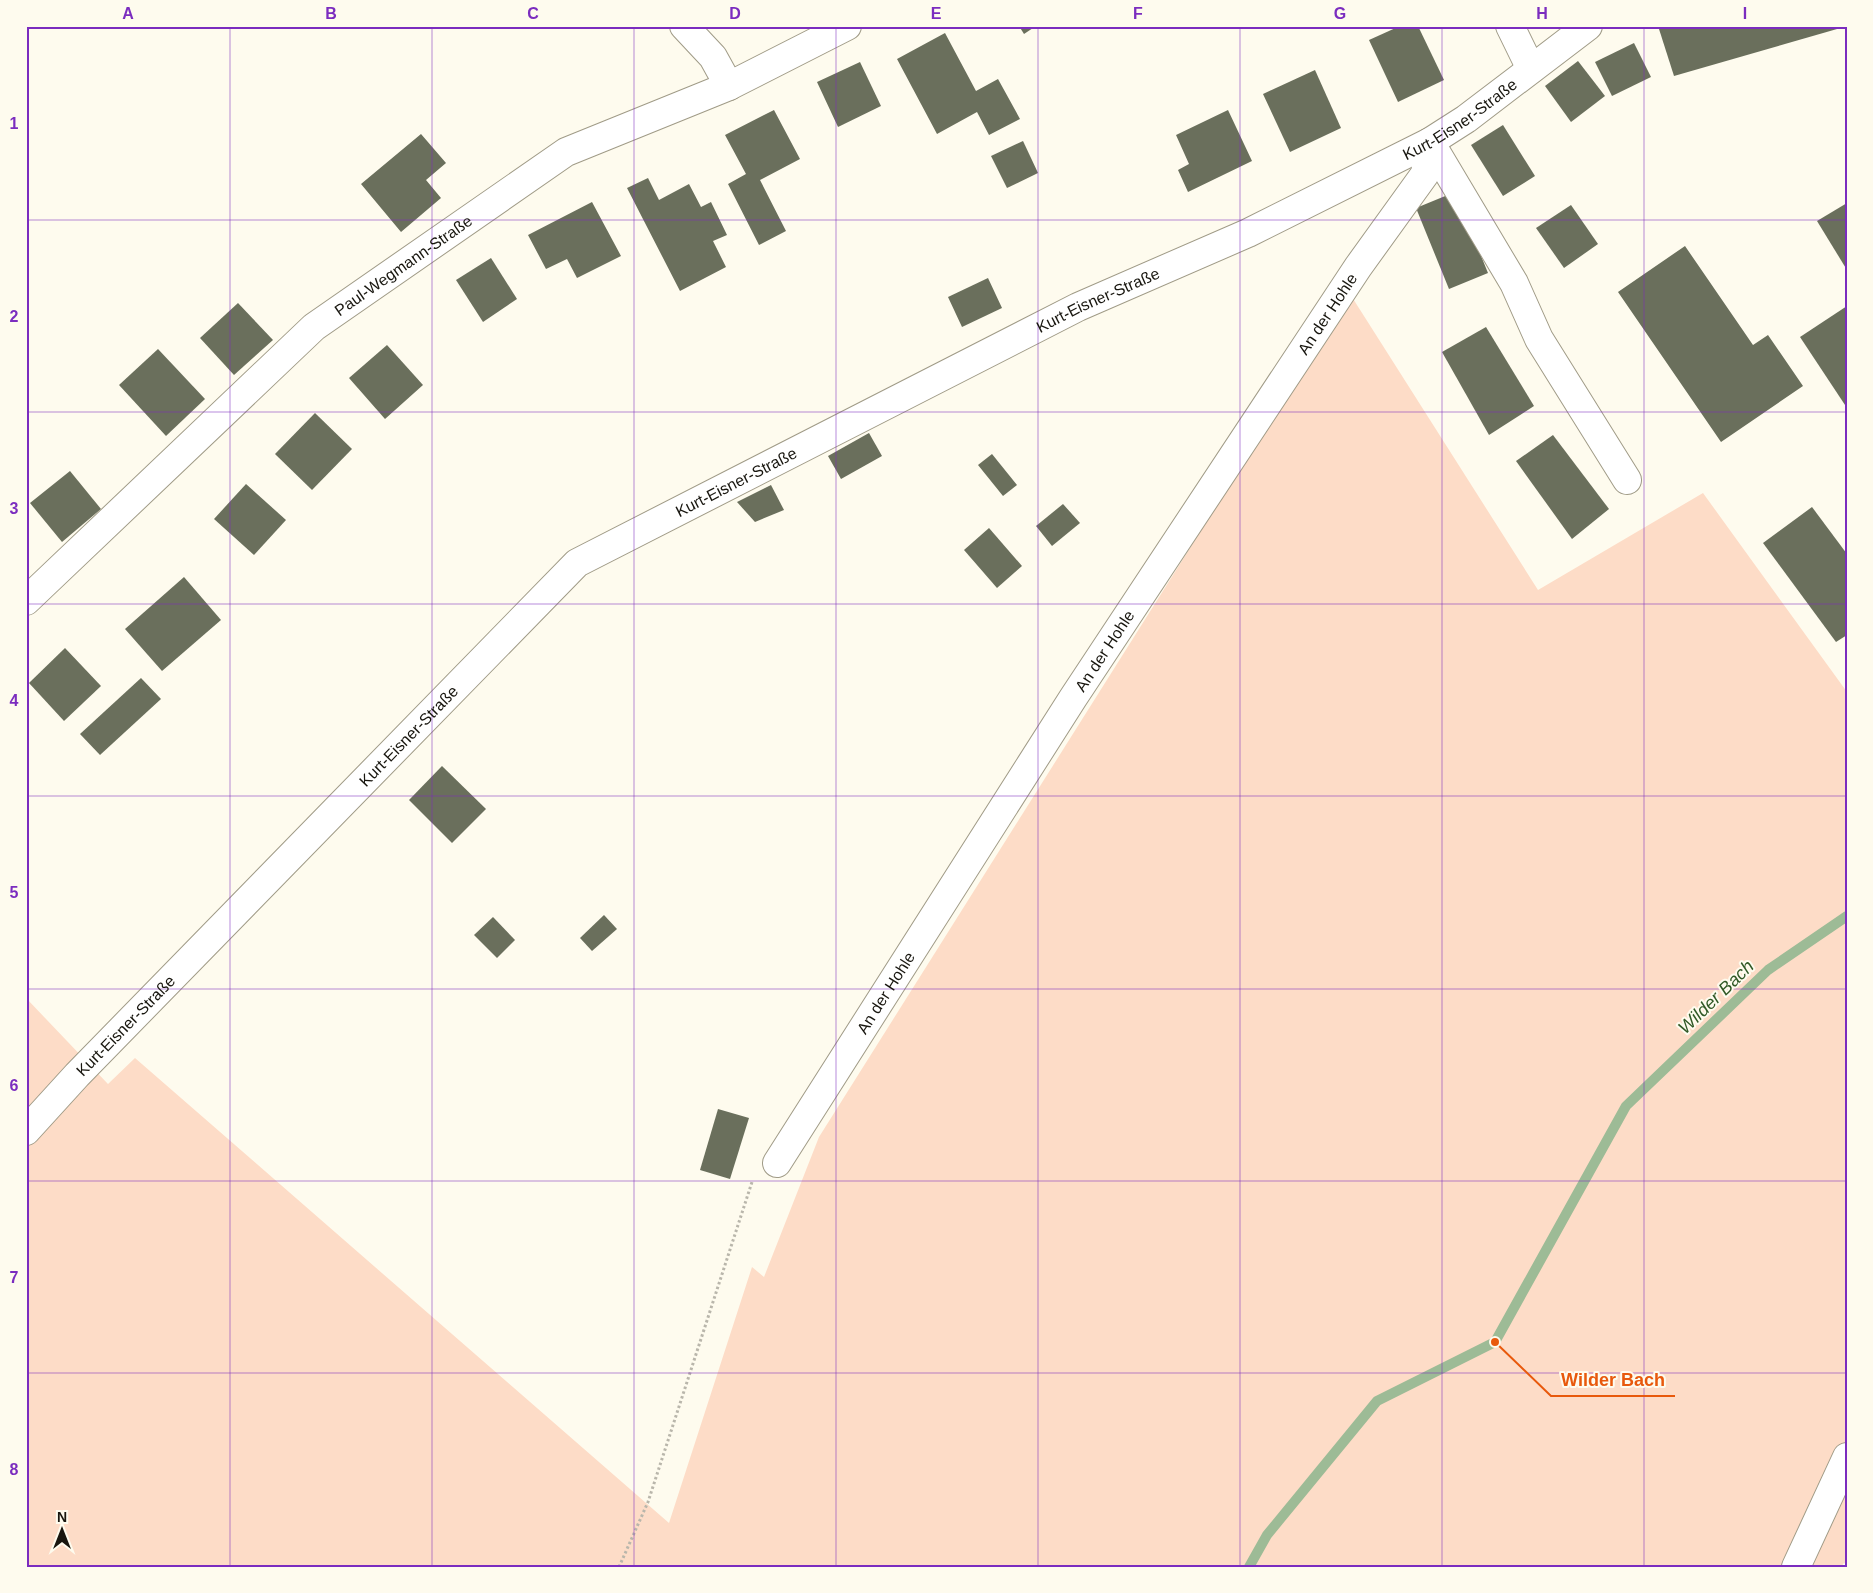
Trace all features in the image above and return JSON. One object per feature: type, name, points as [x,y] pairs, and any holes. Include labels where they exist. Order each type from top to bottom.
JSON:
[{"type":"street","points":[[684,26],[713,57],[729,86]]},
{"type":"street","name":"Paul-Wegmann-Straße","points":[[26,601],[314,327],[566,152],[729,86],[847,26]]},
{"type":"street","points":[[1510,26],[1532,70]]},
{"type":"street","name":"Kurt-Eisner-Straße","points":[[26,1131],[84,1068],[577,563],[1078,307],[1248,233],[1430,142],[1466,119],[1588,26]]},
{"type":"street","points":[[1430,142],[1514,283],[1539,339],[1626,480]]},
{"type":"street","name":"An der Hohle","points":[[777,1162],[1073,698],[1358,267],[1425,174],[1430,142]]},
{"type":"street","points":[[1796,1567],[1847,1457]]},
{"type":"path","points":[[619,1567],[648,1502],[753,1178],[777,1162]]},
{"type":"shaded area","points":[[1350,294],[1538,590],[1703,493],[1847,692],[1847,1565],[1844,1563],[1841,1567],[26,1567],[26,998],[108,1084],[135,1058],[669,1523],[752,1267],[764,1277],[819,1137]]},
{"type":"building","points":[[1019,26],[1036,26],[1024,34]]},
{"type":"building","points":[[1400,26],[1418,26],[1444,80],[1398,102],[1369,40]]},
{"type":"building","points":[[1669,26],[1844,27],[1674,76],[1659,29]]},
{"type":"building","points":[[945,33],[976,91],[998,79],[1020,119],[989,135],[977,112],[937,134],[897,59]]},
{"type":"building","points":[[1634,43],[1651,77],[1612,96],[1595,62]]},
{"type":"building","points":[[1578,61],[1605,96],[1571,122],[1545,86]]},
{"type":"building","points":[[860,62],[881,106],[838,127],[817,82]]},
{"type":"building","points":[[1315,70],[1341,128],[1290,152],[1263,94]]},
{"type":"building","points":[[774,110],[800,159],[760,180],[786,231],[759,245],[728,184],[746,174],[725,135]]},
{"type":"building","points":[[1228,110],[1252,161],[1188,192],[1178,170],[1189,164],[1176,135]]},
{"type":"building","points":[[1503,125],[1535,176],[1503,196],[1471,145]]},
{"type":"building","points":[[421,134],[446,163],[426,180],[441,198],[401,232],[361,184]]},
{"type":"building","points":[[1023,141],[1038,173],[1007,188],[991,156]]},
{"type":"building","points":[[648,178],[659,200],[689,184],[701,207],[711,202],[727,235],[713,241],[726,267],[680,291],[627,188]]},
{"type":"building","points":[[1455,192],[1488,273],[1449,289],[1416,208]]},
{"type":"building","points":[[592,202],[621,256],[577,278],[567,259],[546,269],[528,235]]},
{"type":"building","points":[[1847,203],[1847,270],[1817,221]]},
{"type":"building","points":[[1571,205],[1598,244],[1564,268],[1536,228]]},
{"type":"building","points":[[1685,246],[1753,345],[1768,335],[1803,386],[1721,442],[1618,292]]},
{"type":"building","points":[[491,258],[517,299],[483,322],[456,280]]},
{"type":"building","points":[[988,278],[1002,308],[962,327],[948,297]]},
{"type":"building","points":[[238,303],[273,340],[234,375],[200,338]]},
{"type":"building","points":[[1847,306],[1847,408],[1800,337]]},
{"type":"building","points":[[1486,327],[1534,406],[1489,435],[1442,352]]},
{"type":"building","points":[[387,345],[423,385],[385,419],[349,378]]},
{"type":"building","points":[[158,349],[205,399],[166,436],[119,385]]},
{"type":"building","points":[[315,413],[352,449],[312,490],[275,454]]},
{"type":"building","points":[[869,433],[882,456],[841,479],[828,456]]},
{"type":"building","points":[[1553,435],[1609,509],[1572,539],[1516,461]]},
{"type":"building","points":[[992,454],[1017,485],[1003,496],[978,465]]},
{"type":"building","points":[[70,471],[101,509],[62,542],[30,503]]},
{"type":"building","points":[[246,484],[286,520],[254,555],[214,519]]},
{"type":"building","points":[[771,485],[784,510],[755,522],[737,502]]},
{"type":"building","points":[[1063,504],[1080,523],[1052,546],[1036,526]]},
{"type":"building","points":[[1812,507],[1847,554],[1847,635],[1836,642],[1763,543]]},
{"type":"building","points":[[989,528],[1022,566],[997,588],[964,550]]},
{"type":"building","points":[[184,577],[221,620],[162,671],[125,629]]},
{"type":"building","points":[[65,648],[101,686],[64,721],[29,683]]},
{"type":"building","points":[[141,678],[161,699],[100,755],[80,734]]},
{"type":"building","points":[[442,766],[486,809],[452,843],[409,800]]},
{"type":"building","points":[[604,915],[617,929],[592,951],[580,938]]},
{"type":"building","points":[[493,917],[515,940],[497,958],[474,935]]},
{"type":"building","points":[[718,1109],[749,1118],[730,1179],[700,1170]]},
{"type":"waterway","name":"Wilder Bach","points":[[1249,1567],[1267,1535],[1377,1401],[1495,1342],[1626,1106],[1768,970],[1847,916]]},
{"type":"place","name":"Wilder Bach","points":[[1495,1342]]}]
